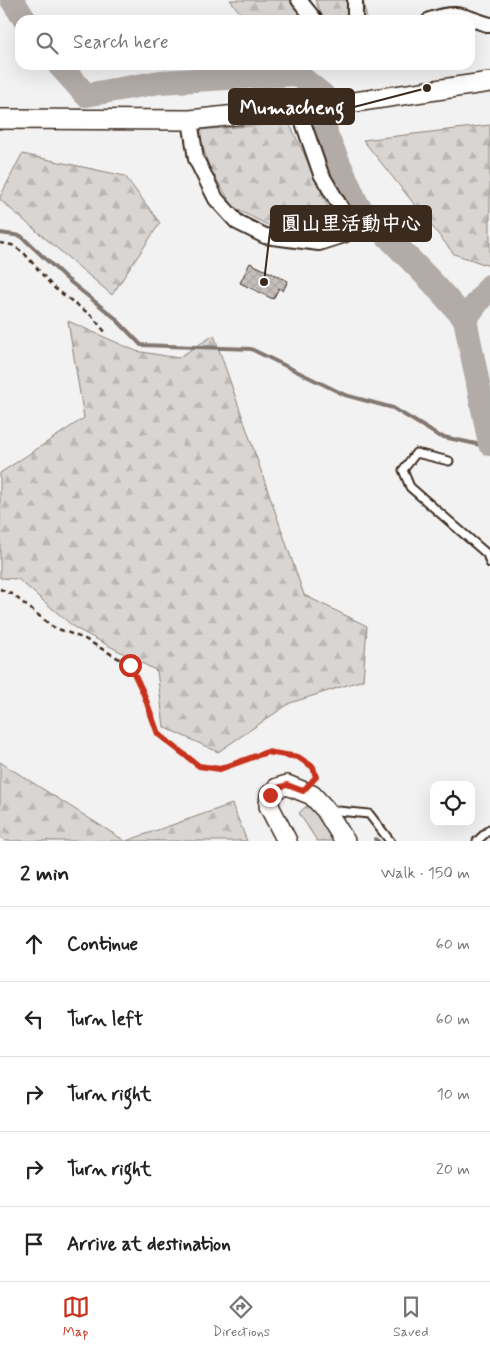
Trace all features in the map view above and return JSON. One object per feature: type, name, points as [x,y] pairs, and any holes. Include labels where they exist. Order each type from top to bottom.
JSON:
[{"type":"street","points":[[299,0],[311,15]]},
{"type":"street","points":[[355,0],[355,15]]},
{"type":"street","points":[[475,20],[490,25]]},
{"type":"street","points":[[0,119],[190,120],[348,103],[490,82]]},
{"type":"street","points":[[190,120],[196,160],[216,199],[237,222],[265,236],[319,243],[344,235],[347,218],[321,174],[302,108]]},
{"type":"street","points":[[287,841],[269,806],[270,795],[277,788],[287,785],[312,795],[325,809],[345,841]]},
{"type":"lane","points":[[449,461],[416,453],[403,470],[410,487],[487,554],[490,563]]},
{"type":"lane","points":[[325,809],[369,814],[390,841]]},
{"type":"lane","points":[[477,841],[490,829]]},
{"type":"path","points":[[0,243],[12,245],[24,253],[53,288],[92,316],[106,333]]},
{"type":"path","points":[[0,589],[12,594],[53,627],[85,639],[130,665],[143,692],[158,734],[199,766],[220,769],[267,752],[298,757],[313,767],[316,777],[303,791]]},
{"type":"green space","points":[[230,0],[296,0],[306,15],[242,15]]},
{"type":"green space","points":[[315,0],[363,0],[366,15],[322,15]]},
{"type":"green space","points":[[289,123],[336,226],[321,232],[274,228],[234,208],[209,167],[198,130]]},
{"type":"green space","points":[[490,125],[490,266],[454,254],[363,140]]},
{"type":"green space","points":[[22,154],[125,176],[160,223],[112,295],[0,200]]},
{"type":"green space","points":[[68,321],[136,351],[178,358],[214,335],[304,595],[367,626],[363,680],[290,703],[218,752],[164,727],[157,671],[75,628],[18,579],[0,578],[0,473],[84,418]]},
{"type":"green space","points":[[0,762],[125,841],[5,841],[0,837]]},
{"type":"green space","points":[[316,797],[337,841],[317,841],[299,813]]},
{"type":"green space","points":[[232,804],[247,841],[126,841]]},
{"type":"building","points":[[250,263],[288,281],[283,291],[279,288],[273,299],[240,283]]},
{"type":"waterway","points":[[12,0],[22,15]]},
{"type":"waterway","points":[[64,70],[86,95],[160,82],[297,74],[323,95],[326,134],[358,206],[433,283],[465,319]]},
{"type":"waterway","points":[[0,233],[21,236],[68,280],[114,317],[141,345],[251,349],[345,395],[393,408],[439,436],[490,447]]},
{"type":"waterway","points":[[465,319],[490,286]]},
{"type":"waterway","points":[[465,319],[490,444]]},
{"type":"place","name":"Mumacheng","points":[[427,88]]},
{"type":"place","name":"圓山里活動中心","points":[[264,282]]},
{"type":"route","points":[[130,665],[143,692],[158,734],[199,766],[220,769],[267,752],[298,757],[313,767],[316,777],[303,791],[287,785],[277,788],[270,795]]}]
